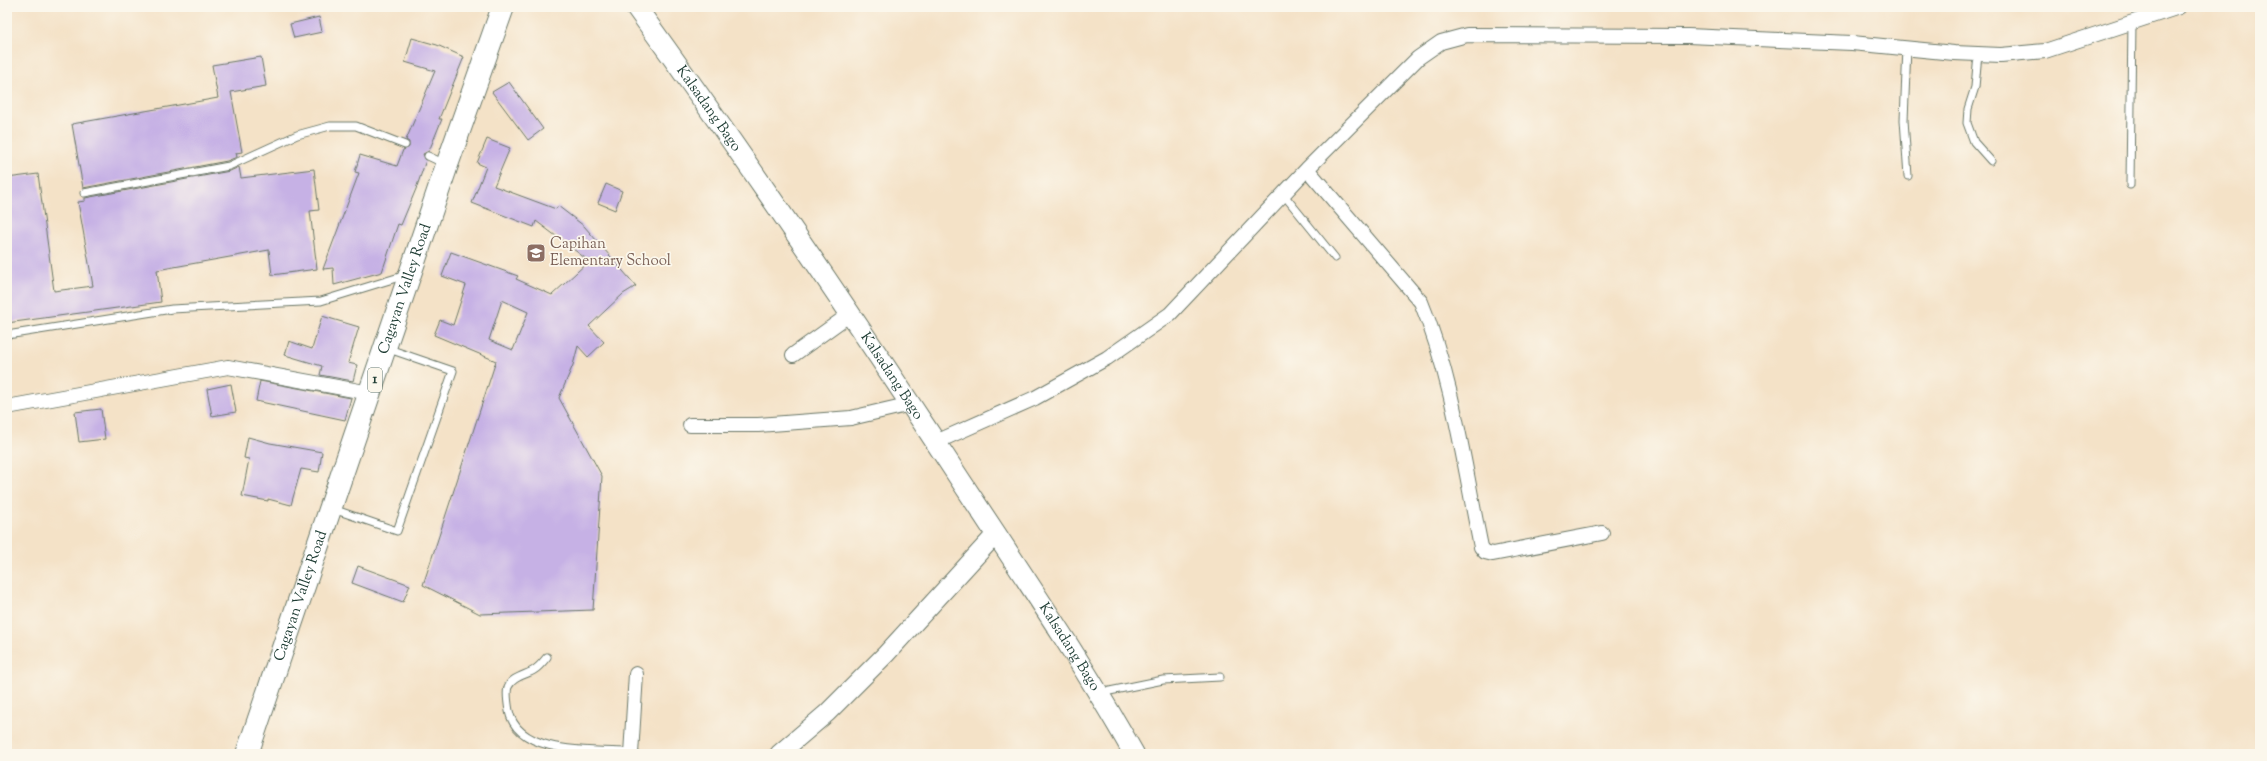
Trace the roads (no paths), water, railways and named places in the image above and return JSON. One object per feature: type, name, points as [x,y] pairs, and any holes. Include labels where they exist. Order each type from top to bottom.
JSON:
[{"type":"highway","name":"Cagayan Valley Road","points":[[247,754],[412,274],[447,165],[504,7]]},
{"type":"main road","name":"Kalsadang Bago","points":[[636,7],[744,156],[911,404],[1100,693],[1134,754]]},
{"type":"street","points":[[936,442],[1035,398],[1107,358],[1170,314],[1307,169],[1418,58],[1441,42],[1467,35],[1688,36],[1852,43],[2001,55],[2045,51],[2132,21],[2180,7]]},
{"type":"street","points":[[1307,169],[1421,302],[1430,325],[1450,396],[1481,547],[1485,552],[1493,554],[1602,533]]},
{"type":"street","points":[[793,355],[850,314]]},
{"type":"street","points":[[7,408],[228,367],[370,393]]},
{"type":"street","points":[[690,425],[758,425],[851,418],[911,404]]},
{"type":"street","points":[[779,754],[828,713],[996,534]]},
{"type":"street","points":[[631,753],[636,674]]},
{"type":"lane","points":[[2130,184],[2132,21]]},
{"type":"lane","points":[[1907,48],[1904,120],[1908,176]]},
{"type":"lane","points":[[1978,54],[1975,87],[1968,109],[1967,123],[1969,132],[1974,142],[1983,155],[1991,161]]},
{"type":"lane","points":[[84,193],[229,166],[297,135],[330,126],[356,126],[405,145]]},
{"type":"lane","points":[[428,156],[447,165]]},
{"type":"lane","points":[[1284,195],[1335,258]]},
{"type":"lane","points":[[7,335],[172,309],[321,301],[412,274]]},
{"type":"lane","points":[[331,508],[397,531],[453,371],[386,348]]},
{"type":"lane","points":[[547,657],[535,670],[512,682],[508,688],[511,722],[524,736],[560,748],[631,753]]},
{"type":"lane","points":[[1100,693],[1163,680],[1220,677]]},
{"type":"place","name":"Capihan Elementary School","points":[[536,253]]}]
